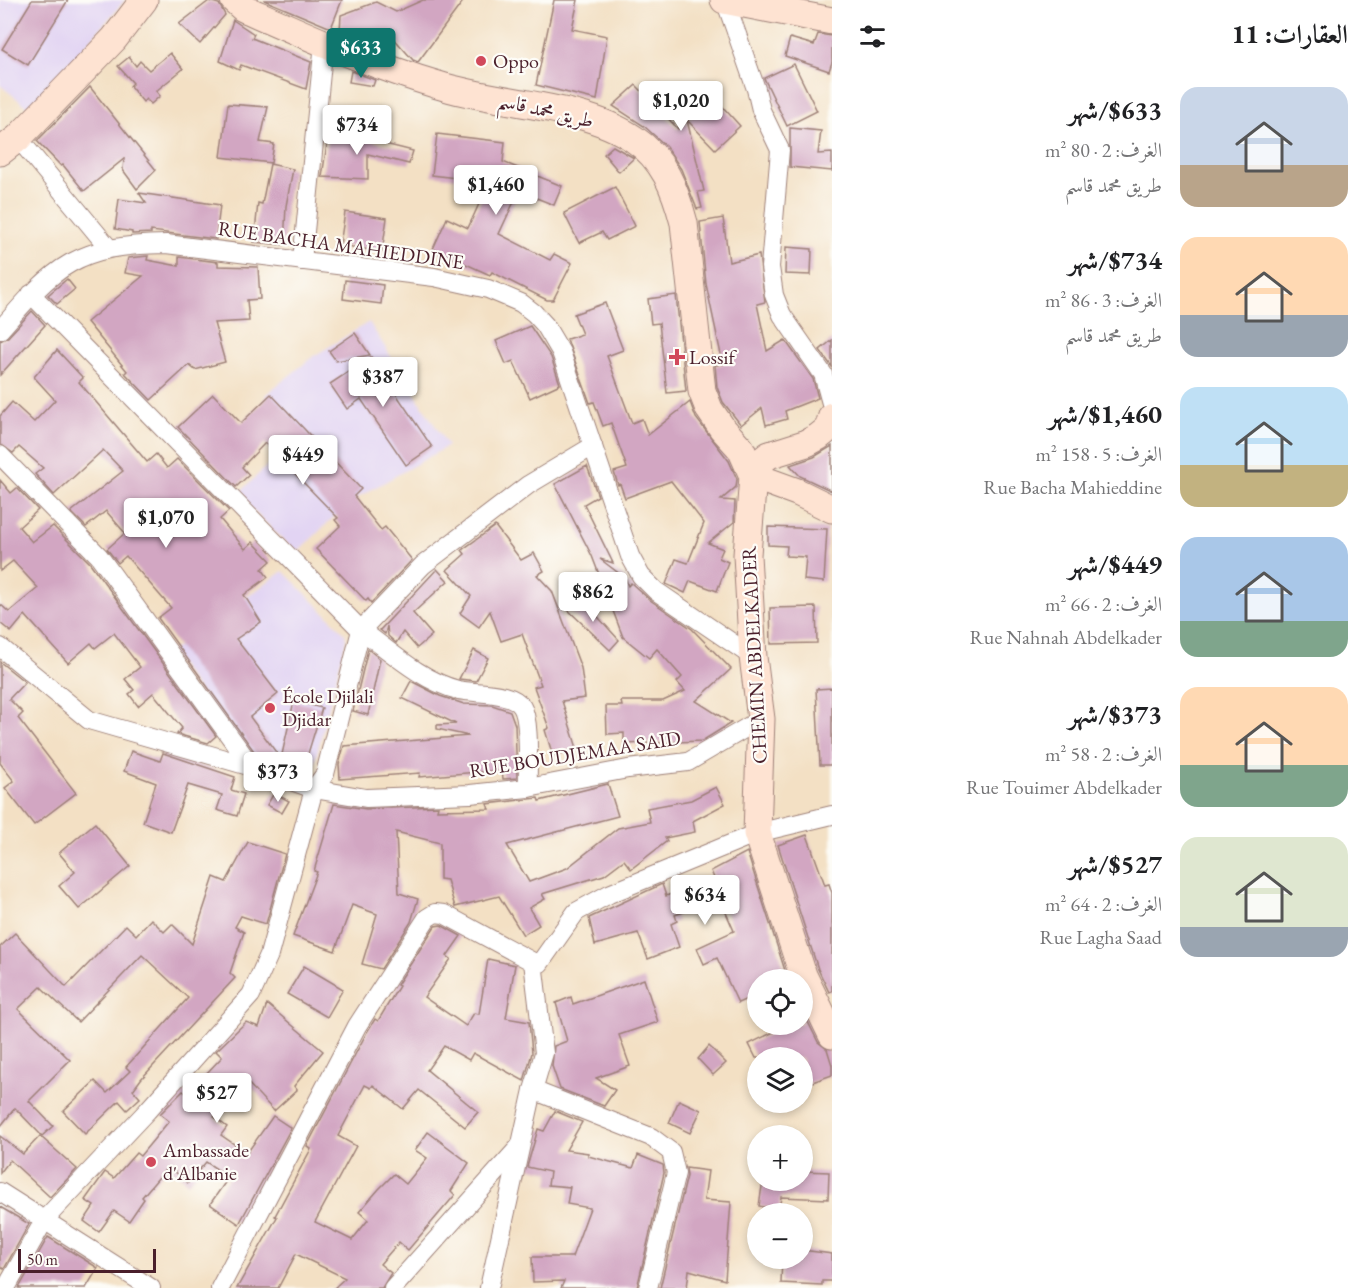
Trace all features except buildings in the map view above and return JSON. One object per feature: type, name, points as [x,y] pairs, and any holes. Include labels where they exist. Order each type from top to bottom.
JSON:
[{"type":"street","points":[[108,248],[9,145],[114,39],[144,0]]},
{"type":"street","name":"طريق محمد قاسم","points":[[234,0],[243,8],[324,43],[439,86],[589,118],[634,139],[654,156],[668,174],[684,223],[702,391],[722,428],[741,449],[753,476]]},
{"type":"street","points":[[725,0],[832,21]]},
{"type":"street","points":[[725,0],[761,110],[780,150],[770,267],[774,295],[782,315],[823,374],[832,407]]},
{"type":"street","points":[[302,261],[324,43]]},
{"type":"street","name":"RUE BACHA MAHIEDDINE","points":[[0,330],[31,294],[54,274],[85,254],[108,248],[166,244],[434,277],[488,289],[521,303],[545,325],[561,352],[630,556],[641,576],[657,591],[753,657]]},
{"type":"street","points":[[31,294],[361,630],[423,674],[454,689],[479,695],[503,695],[514,698],[525,713],[528,788]]},
{"type":"street","points":[[832,416],[828,429],[807,443],[769,454],[759,463],[753,476],[797,492],[832,509]]},
{"type":"street","points":[[6,1288],[45,1219],[147,1111],[251,995],[269,955],[314,789],[325,774],[361,630],[423,565],[528,485],[593,446]]},
{"type":"street","points":[[0,455],[99,556],[252,767]]},
{"type":"street","name":"CHEMIN ABDELKADER","points":[[753,476],[747,555],[753,657],[761,719],[758,833],[803,975],[832,1035]]},
{"type":"street","name":"RUE BOUDJEMAA SAID","points":[[0,647],[89,720],[252,767],[314,789],[366,798],[470,794],[528,788],[628,769],[688,762],[761,719]]},
{"type":"street","points":[[220,1288],[357,1026],[427,918],[435,913],[444,914],[533,962],[540,963],[576,912],[609,894],[758,833],[832,815]]},
{"type":"street","points":[[489,1288],[532,1090],[543,1053],[533,962]]},
{"type":"street","points":[[532,1090],[651,1137],[671,1152],[676,1173],[648,1288]]},
{"type":"street","points":[[393,1288],[521,1145]]},
{"type":"street","points":[[0,1192],[151,1288]]},
{"type":"shaded area","points":[[0,0],[125,0],[30,109],[0,85]]},
{"type":"shaded area","points":[[369,322],[448,446],[348,503],[297,553],[237,495],[296,438],[265,395],[314,356]]},
{"type":"shaded area","name":"École Djilali Djidar","points":[[283,571],[345,633],[346,640],[312,773],[303,784],[253,764],[170,652]]},
{"type":"place","name":"Oppo","points":[[481,61]]},
{"type":"place","name":"Lossif","points":[[677,357]]},
{"type":"place","name":"École Djilali Djidar","points":[[270,708]]},
{"type":"place","name":"Ambassade d'Albanie","points":[[151,1162]]}]
